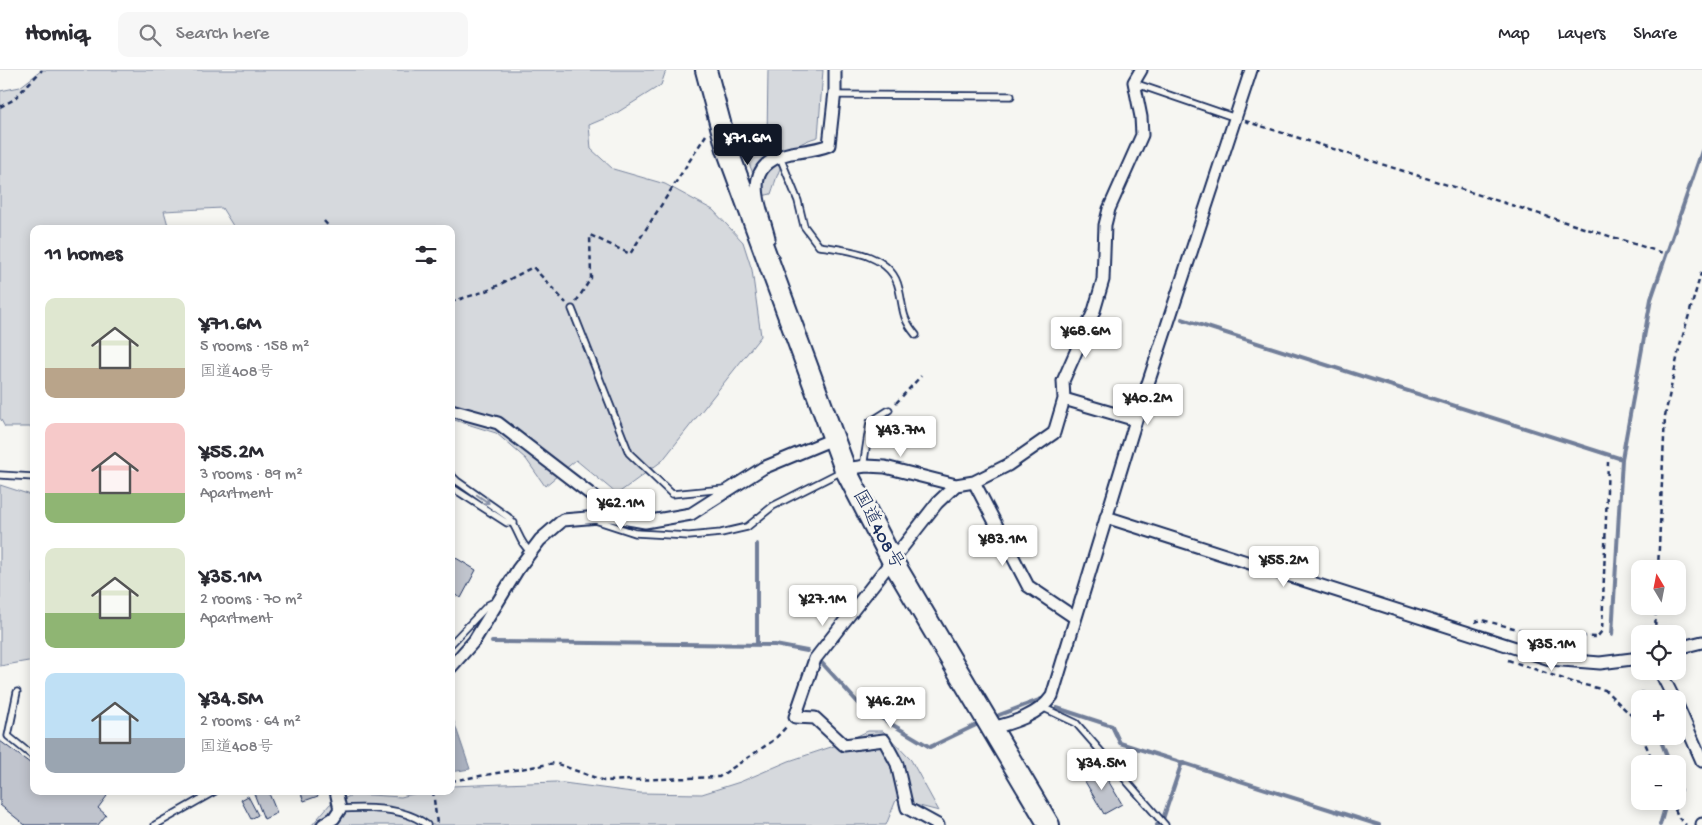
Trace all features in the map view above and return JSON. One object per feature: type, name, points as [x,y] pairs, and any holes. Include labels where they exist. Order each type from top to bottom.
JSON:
[{"type":"highway","name":"国道408号","points":[[706,70],[717,117],[833,439],[854,468],[892,560],[1049,825]]},
{"type":"street","points":[[785,304],[756,187],[757,176],[767,163],[780,156],[829,145],[835,70]]},
{"type":"street","points":[[854,468],[885,468],[956,485],[974,482],[1008,465],[1054,432],[1064,399],[1064,380],[1094,311],[1103,280],[1105,225],[1109,209],[1142,135],[1141,117],[1134,82],[1141,70]]},
{"type":"street","points":[[991,728],[1006,724],[1044,708],[1052,696],[1074,617],[1136,420],[1251,70]]},
{"type":"street","points":[[1064,399],[1136,420]]},
{"type":"street","points":[[455,411],[498,423],[593,496],[594,517]]},
{"type":"street","points":[[455,662],[474,641],[531,552],[552,528],[563,520],[611,516],[645,522],[670,520],[691,514],[728,489],[780,459],[833,439]]},
{"type":"street","points":[[974,482],[1028,586],[1074,617]]},
{"type":"street","points":[[938,825],[907,808],[897,764],[884,740],[844,745],[815,718],[795,717],[815,659],[937,503],[956,485]]},
{"type":"street","points":[[1106,517],[1469,634],[1559,660],[1600,663],[1631,659]]},
{"type":"street","points":[[1686,646],[1702,642]]},
{"type":"street","points":[[1686,725],[1702,761]]},
{"type":"street","points":[[323,825],[334,818],[340,809],[337,795]]},
{"type":"lane","points":[[1134,82],[1236,118]]},
{"type":"lane","points":[[834,94],[1011,96]]},
{"type":"lane","points":[[780,156],[798,201],[804,226],[819,246],[858,252],[889,267],[899,286],[905,322],[916,335]]},
{"type":"lane","points":[[572,309],[629,453],[672,494],[728,489]]},
{"type":"lane","points":[[594,517],[635,534],[689,536],[721,533],[747,526],[774,506],[854,468],[870,422],[889,410]]},
{"type":"lane","points":[[0,476],[30,477]]},
{"type":"lane","points":[[455,478],[514,523],[524,547],[531,552]]},
{"type":"lane","points":[[455,490],[507,523],[514,523]]},
{"type":"lane","points":[[455,640],[488,605],[502,598]]},
{"type":"lane","points":[[18,692],[8,736],[30,754]]},
{"type":"lane","points":[[1044,708],[1076,723],[1164,824]]},
{"type":"lane","points":[[154,825],[208,795]]},
{"type":"lane","points":[[340,809],[360,808],[400,813],[420,819],[427,825]]},
{"type":"path","points":[[0,107],[13,100],[42,70]]},
{"type":"path","points":[[455,301],[489,290],[533,266],[572,309],[591,278],[590,235],[630,254],[717,117]]},
{"type":"path","points":[[1236,118],[1663,253]]},
{"type":"path","points":[[324,221],[328,225]]},
{"type":"path","points":[[1658,560],[1665,416],[1679,349],[1702,270]]},
{"type":"path","points":[[889,410],[921,376]]},
{"type":"path","points":[[1469,634],[1475,621],[1482,620],[1541,635],[1597,636],[1602,631],[1608,462]]},
{"type":"path","points":[[1499,656],[1572,682],[1606,690],[1631,715]]},
{"type":"path","points":[[455,780],[555,763],[604,781],[719,778],[774,740],[795,717]]},
{"type":"path","points":[[433,795],[436,825]]},
{"type":"path","points":[[1675,810],[1679,818],[1686,825]]},
{"type":"shaded area","points":[[42,70],[666,70],[661,85],[615,114],[589,125],[591,149],[613,169],[665,184],[713,210],[743,242],[752,270],[761,336],[662,461],[617,494],[576,460],[545,486],[526,459],[496,433],[455,420],[455,225],[233,225],[222,208],[164,211],[168,225],[30,225],[30,427],[5,427],[0,418],[0,91],[20,87]]},
{"type":"shaded area","points":[[768,70],[823,70],[818,137],[807,141],[791,151],[781,166],[771,194],[762,196],[744,151],[767,139]]},
{"type":"shaded area","points":[[0,485],[30,495],[30,661],[0,666]]},
{"type":"shaded area","points":[[455,725],[470,769],[455,771]]},
{"type":"shaded area","points":[[868,731],[883,731],[911,760],[939,811],[896,800],[886,825],[312,825],[330,804],[352,795],[401,797],[409,795],[455,795],[455,786],[556,782],[640,793],[702,794],[740,782],[789,761],[840,744]]},
{"type":"building","points":[[455,557],[476,570],[461,598],[455,595]]},
{"type":"building","points":[[0,741],[30,763],[30,795],[107,796],[98,808],[106,815],[98,825],[25,825],[0,805]]},
{"type":"building","points":[[1100,767],[1122,804],[1104,814],[1083,778]]},
{"type":"building","points":[[255,795],[270,795],[277,813],[264,819]]},
{"type":"building","points":[[302,795],[318,796],[304,801]]},
{"type":"building","points":[[248,796],[258,815],[251,819],[241,800]]},
{"type":"waterway","points":[[1612,635],[1622,459],[1651,299],[1702,151]]},
{"type":"waterway","points":[[1182,319],[1622,459]]},
{"type":"waterway","points":[[757,544],[757,644]]},
{"type":"waterway","points":[[492,642],[775,645],[807,651]]},
{"type":"waterway","points":[[822,663],[861,706],[930,747],[976,725]]},
{"type":"waterway","points":[[999,715],[1044,698]]},
{"type":"waterway","points":[[1057,708],[1112,726],[1120,743],[1379,825]]},
{"type":"waterway","points":[[1663,745],[1666,755]]},
{"type":"waterway","points":[[1157,825],[1163,819],[1182,762]]},
{"type":"waterway","points":[[1660,825],[1664,810]]}]
